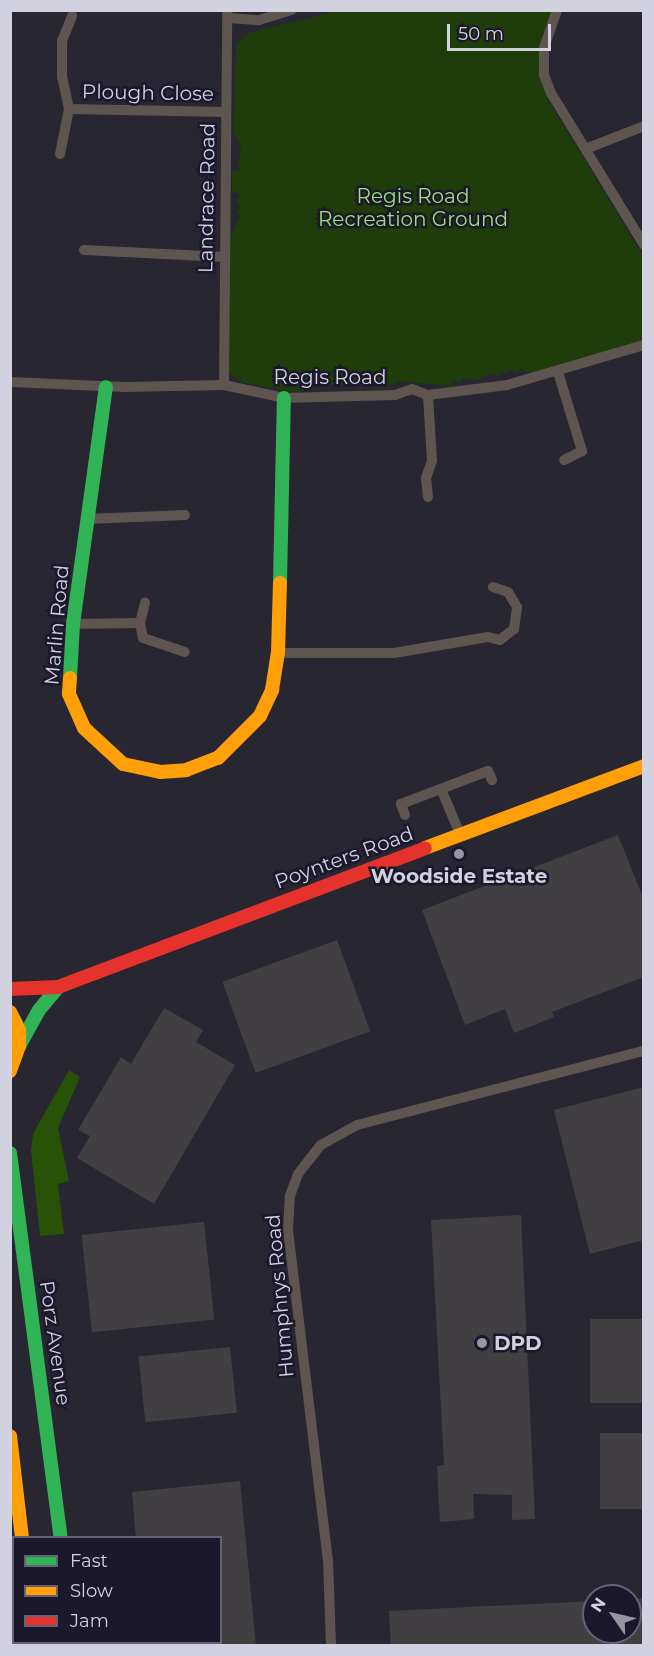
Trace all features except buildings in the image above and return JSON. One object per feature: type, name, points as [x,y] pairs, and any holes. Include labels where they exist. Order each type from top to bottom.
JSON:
[{"type":"street","points":[[227,14],[259,20],[292,10]]},
{"type":"street","points":[[557,10],[543,47],[544,75],[551,93],[588,148],[644,245]]},
{"type":"street","name":"Landrace Road","points":[[224,385],[227,14]]},
{"type":"street","name":"Plough Close","points":[[60,154],[69,109],[62,77],[62,41],[72,16]]},
{"type":"street","name":"Plough Close","points":[[69,109],[226,112]]},
{"type":"street","points":[[588,148],[644,126]]},
{"type":"street","points":[[84,250],[225,257]]},
{"type":"street","name":"Regis Road","points":[[10,382],[106,387],[224,385],[284,398],[395,395],[412,389],[428,394],[507,385],[558,372],[644,345]]},
{"type":"street","points":[[558,372],[582,452],[564,459]]},
{"type":"street","name":"Marlin Road","points":[[106,387],[73,624],[68,688],[77,717],[114,758],[148,771],[186,770],[218,758],[240,740],[260,716],[272,690],[278,653],[284,398]]},
{"type":"street","points":[[428,394],[432,461],[426,478],[428,498]]},
{"type":"street","points":[[87,519],[185,515]]},
{"type":"street","points":[[278,653],[394,653],[488,638],[500,640],[514,629],[518,615],[512,596],[501,587],[493,587]]},
{"type":"street","points":[[145,603],[140,622],[143,638],[185,652]]},
{"type":"street","points":[[73,624],[140,622]]},
{"type":"street","name":"Poynters Road","points":[[10,989],[58,987],[644,766]]},
{"type":"street","points":[[405,814],[401,804],[488,771],[492,780]]},
{"type":"street","points":[[441,789],[460,834]]},
{"type":"street","name":"Poynters Road","points":[[10,1071],[39,1010],[58,987]]},
{"type":"street","points":[[10,1012],[19,1030],[20,1046]]},
{"type":"street","name":"Humphrys Road","points":[[331,1646],[328,1561],[288,1231],[290,1196],[298,1174],[321,1145],[357,1125],[644,1052]]},
{"type":"street","name":"Porz Avenue","points":[[10,1153],[61,1536]]},
{"type":"street","points":[[10,1436],[22,1536]]},
{"type":"green space","name":"Regis Road Recreation Ground","points":[[338,11],[552,11],[542,36],[541,77],[548,100],[643,256],[643,340],[530,373],[520,368],[518,373],[510,369],[508,374],[501,371],[498,376],[490,373],[478,380],[463,378],[459,383],[453,379],[451,383],[457,387],[401,381],[373,391],[379,387],[377,383],[368,387],[357,382],[349,387],[346,382],[340,387],[336,382],[330,386],[324,382],[312,390],[294,392],[243,383],[229,372],[230,238],[240,215],[236,212],[240,206],[236,203],[240,194],[232,192],[232,172],[241,169],[237,162],[241,159],[238,152],[242,148],[233,131],[236,44],[249,33]]},
{"type":"green space","points":[[69,1070],[80,1077],[58,1128],[69,1181],[58,1184],[64,1234],[40,1236],[31,1151],[33,1134]]},
{"type":"green space","points":[[10,1561],[12,1644],[20,1645],[11,1645]]},
{"type":"traffic: fast","points":[[70,678],[73,624],[106,387]]},
{"type":"traffic: fast","points":[[280,583],[284,398]]},
{"type":"traffic: fast","points":[[19,1046],[39,1010],[58,987]]},
{"type":"traffic: fast","points":[[10,1153],[61,1536]]},
{"type":"traffic: slow","points":[[70,678],[69,694],[84,728],[123,764],[160,772],[186,770],[218,758],[260,716],[272,690],[278,653],[280,583]]},
{"type":"traffic: slow","points":[[425,848],[644,766]]},
{"type":"traffic: slow","points":[[10,1012],[19,1030],[19,1046],[10,1071]]},
{"type":"traffic: slow","points":[[10,1436],[22,1536]]},
{"type":"traffic: jam","points":[[10,989],[58,987],[425,848]]},
{"type":"place","name":"Woodside Estate","points":[[459,854]]},
{"type":"place","name":"DPD","points":[[482,1343]]}]
